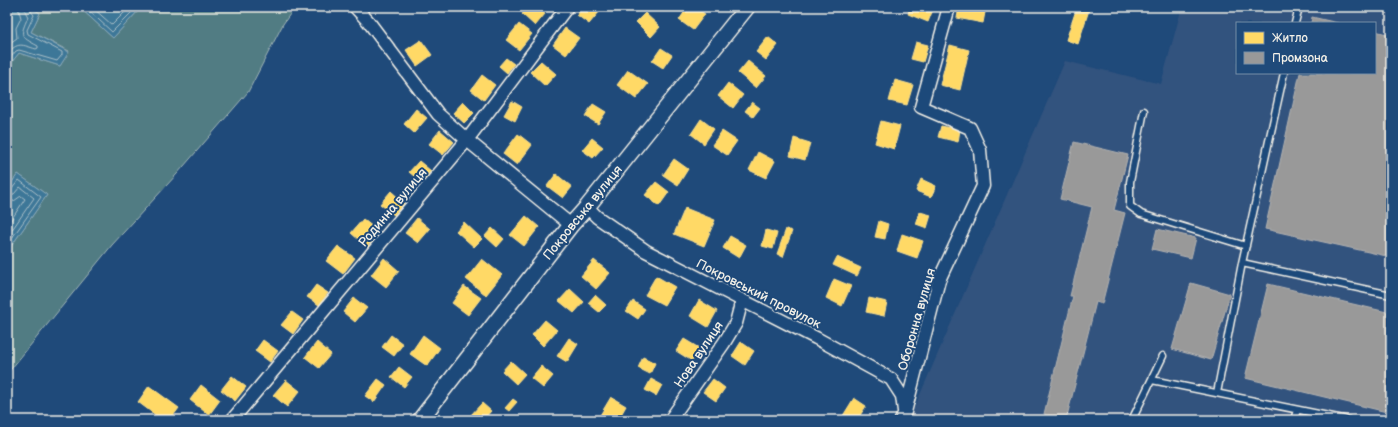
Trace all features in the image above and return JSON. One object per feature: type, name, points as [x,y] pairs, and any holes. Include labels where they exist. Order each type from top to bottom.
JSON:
[{"type":"street","points":[[355,7],[368,20],[438,114],[466,140],[571,225]]},
{"type":"street","name":"Родинна вулиця","points":[[232,420],[466,140],[567,7]]},
{"type":"street","name":"Покровська вулиця","points":[[420,420],[571,225],[747,7]]},
{"type":"street","name":"Оборонна вулиця","points":[[903,416],[939,280],[983,186],[980,150],[970,128],[921,107],[949,7]]},
{"type":"street","name":"Покровський провулок","points":[[587,207],[597,217],[646,251],[891,379],[902,396],[903,416]]},
{"type":"street","name":"Нова вулиця","points":[[670,420],[736,323],[742,300]]},
{"type":"lane","points":[[1295,22],[1299,7]]},
{"type":"lane","points":[[1217,394],[1242,263],[1284,74]]},
{"type":"lane","points":[[1144,111],[1130,182],[1130,206],[1141,214],[1246,246]]},
{"type":"lane","points":[[1242,263],[1391,295]]},
{"type":"lane","points":[[1132,420],[1163,356]]},
{"type":"lane","points":[[1152,380],[1348,420]]},
{"type":"lane","points":[[1294,420],[1297,410]]},
{"type":"shaded area","points":[[1182,7],[1391,7],[1391,420],[909,420],[1065,61],[1161,84]]},
{"type":"green space","points":[[30,7],[79,7],[113,38],[138,11],[154,7],[295,7],[283,24],[248,92],[177,174],[112,245],[7,374],[7,252],[47,195],[18,174],[7,189],[7,68],[19,53],[60,66],[69,51],[31,32],[40,13]]},
{"type":"water","points":[[7,7],[30,7],[40,13],[31,32],[69,52],[60,66],[19,53],[7,68]]},
{"type":"water","points":[[79,7],[154,7],[138,11],[113,38]]},
{"type":"water","points":[[18,174],[47,195],[7,252],[7,189]]},
{"type":"building: Житло","points":[[528,7],[536,7],[545,14],[535,26],[522,14]]},
{"type":"building: Житло","points":[[583,7],[595,7],[600,11],[589,24],[577,15]]},
{"type":"building: Житло","points":[[688,7],[695,7],[705,14],[693,30],[679,20]]},
{"type":"building: Житло","points":[[910,7],[934,7],[928,22],[908,14]]},
{"type":"building: Житло","points":[[959,7],[986,7],[983,23],[957,18]]},
{"type":"building: Житло","points":[[1077,7],[1090,7],[1078,44],[1066,40]]},
{"type":"building: Житло","points":[[645,13],[660,27],[651,37],[636,22]]},
{"type":"building: Житло","points":[[519,24],[532,34],[519,50],[506,40]]},
{"type":"building: Житло","points":[[565,28],[579,38],[566,55],[553,45]]},
{"type":"building: Житло","points":[[768,37],[778,45],[766,60],[756,52]]},
{"type":"building: Житло","points":[[421,40],[432,55],[417,66],[406,50]]},
{"type":"building: Житло","points":[[916,42],[928,45],[923,62],[911,59]]},
{"type":"building: Житло","points":[[950,45],[969,50],[960,90],[940,85]]},
{"type":"building: Житло","points":[[661,48],[672,55],[663,68],[652,61]]},
{"type":"building: Житло","points":[[506,58],[514,64],[507,73],[499,66]]},
{"type":"building: Житло","points":[[541,61],[556,74],[545,86],[530,72]]},
{"type":"building: Житло","points":[[748,61],[766,76],[756,88],[738,73]]},
{"type":"building: Житло","points":[[628,70],[648,84],[636,99],[617,85]]},
{"type":"building: Житло","points":[[482,75],[495,85],[484,100],[471,90]]},
{"type":"building: Житло","points":[[895,80],[913,85],[907,105],[889,101]]},
{"type":"building: Житло","points":[[728,83],[743,95],[733,108],[718,96]]},
{"type":"building: Житло","points":[[512,101],[522,107],[515,121],[504,115]]},
{"type":"building: Житло","points":[[463,102],[474,113],[464,123],[453,113]]},
{"type":"building: Житло","points":[[752,102],[760,108],[753,117],[745,111]]},
{"type":"building: Житло","points":[[593,104],[606,112],[598,124],[585,116]]},
{"type":"building: Житло","points":[[416,109],[427,118],[414,133],[404,124]]},
{"type":"building: Житло","points":[[701,119],[714,129],[704,144],[691,134]]},
{"type":"building: Житло","points":[[881,121],[900,126],[894,149],[875,143]]},
{"type":"building: Житло","points":[[941,126],[960,130],[958,142],[938,137]]},
{"type":"building: Житло","points":[[440,130],[454,142],[443,155],[429,144]]},
{"type":"building: Житло","points":[[722,131],[737,141],[727,155],[712,145]]},
{"type":"building: Житло","points":[[518,134],[532,145],[517,165],[503,154]]},
{"type":"building: Житло","points":[[592,138],[603,147],[593,158],[582,150]]},
{"type":"building: Житло","points":[[794,138],[810,143],[805,160],[790,156]]},
{"type":"building: Житло","points":[[758,152],[775,161],[766,178],[749,170]]},
{"type":"building: Житло","points":[[674,159],[688,169],[678,185],[663,175]]},
{"type":"building: Житло","points":[[419,161],[431,171],[421,182],[409,172]]},
{"type":"building: Житло","points":[[556,174],[572,187],[563,198],[547,186]]},
{"type":"building: Житло","points":[[921,179],[936,186],[931,197],[916,191]]},
{"type":"building: Житло","points":[[656,182],[669,192],[659,206],[645,195]]},
{"type":"building: Житло","points":[[391,191],[404,203],[394,215],[380,204]]},
{"type":"building: Житло","points":[[685,208],[715,220],[704,246],[674,234]]},
{"type":"building: Житло","points":[[920,212],[931,215],[927,228],[916,224]]},
{"type":"building: Житло","points":[[526,216],[539,227],[524,246],[510,235]]},
{"type":"building: Житло","points":[[417,218],[430,229],[418,243],[405,233]]},
{"type":"building: Житло","points":[[363,219],[379,232],[367,247],[351,233]]},
{"type":"building: Житло","points":[[879,221],[888,224],[885,239],[875,237]]},
{"type":"building: Житло","points":[[464,222],[482,239],[474,247],[456,231]]},
{"type":"building: Житло","points":[[492,228],[504,239],[497,247],[485,236]]},
{"type":"building: Житло","points":[[786,229],[792,231],[783,257],[777,254]]},
{"type":"building: Житло","points":[[766,230],[777,233],[773,249],[762,246]]},
{"type":"building: Житло","points":[[902,234],[923,241],[917,258],[897,251]]},
{"type":"building: Житло","points":[[730,236],[746,245],[739,258],[723,248]]},
{"type":"building: Житло","points":[[338,246],[355,258],[343,274],[326,261]]},
{"type":"building: Житло","points":[[837,257],[861,268],[857,276],[833,265]]},
{"type":"building: Житло","points":[[384,258],[399,271],[386,287],[371,275]]},
{"type":"building: Житло","points":[[482,259],[502,275],[486,295],[466,279]]},
{"type":"building: Житло","points":[[594,260],[610,273],[596,289],[581,276]]},
{"type":"building: Житло","points":[[656,276],[675,287],[664,305],[645,295]]},
{"type":"building: Житло","points":[[834,279],[851,286],[842,306],[826,298]]},
{"type":"building: Житло","points":[[316,285],[328,293],[319,305],[307,297]]},
{"type":"building: Житло","points":[[464,286],[481,298],[468,315],[452,303]]},
{"type":"building: Житло","points":[[570,289],[584,302],[574,313],[559,301]]},
{"type":"building: Житло","points":[[595,295],[606,305],[599,312],[588,303]]},
{"type":"building: Житло","points":[[354,298],[367,308],[355,322],[343,312]]},
{"type":"building: Житло","points":[[869,298],[887,302],[884,316],[866,312]]},
{"type":"building: Житло","points":[[699,300],[717,311],[708,327],[690,316]]},
{"type":"building: Житло","points":[[633,301],[645,309],[638,319],[626,311]]},
{"type":"building: Житло","points":[[292,312],[303,320],[293,334],[281,325]]},
{"type":"building: Житло","points":[[545,320],[557,330],[543,346],[532,335]]},
{"type":"building: Житло","points":[[391,335],[403,344],[394,356],[382,347]]},
{"type":"building: Житло","points":[[423,335],[440,348],[427,366],[410,354]]},
{"type":"building: Житло","points":[[569,338],[578,344],[567,362],[557,356]]},
{"type":"building: Житло","points":[[684,339],[699,348],[692,361],[676,351]]},
{"type":"building: Житло","points":[[263,340],[278,351],[270,362],[255,351]]},
{"type":"building: Житло","points":[[317,342],[331,354],[319,368],[305,357]]},
{"type":"building: Житло","points":[[741,342],[754,351],[745,365],[732,356]]},
{"type":"building: Житло","points":[[643,357],[655,363],[650,374],[638,368]]},
{"type":"building: Житло","points":[[511,361],[525,374],[516,384],[502,371]]},
{"type":"building: Житло","points":[[541,366],[553,376],[543,388],[531,378]]},
{"type":"building: Житло","points":[[399,367],[412,377],[404,387],[391,377]]},
{"type":"building: Житло","points":[[232,376],[246,387],[235,401],[221,390]]},
{"type":"building: Житло","points":[[378,379],[386,385],[374,402],[365,396]]},
{"type":"building: Житло","points":[[651,379],[662,385],[656,396],[645,390]]},
{"type":"building: Житло","points":[[713,379],[725,388],[716,401],[703,392]]},
{"type":"building: Житло","points":[[286,380],[300,391],[287,407],[273,395]]},
{"type":"building: Житло","points":[[201,385],[220,400],[209,415],[190,400]]},
{"type":"building: Житло","points":[[149,386],[179,408],[170,420],[162,420],[138,402]]},
{"type":"building: Житло","points":[[611,397],[626,406],[618,420],[604,420],[599,417]]},
{"type":"building: Житло","points":[[854,398],[866,406],[857,420],[841,419]]},
{"type":"building: Житло","points":[[513,399],[517,402],[509,411],[505,408]]},
{"type":"building: Житло","points":[[482,403],[491,411],[483,420],[474,420],[470,416]]},
{"type":"building: Промзона","points":[[1312,17],[1334,22],[1311,22]]},
{"type":"building: Промзона","points":[[1376,31],[1391,35],[1391,257],[1265,229],[1300,74],[1376,74]]},
{"type":"building: Промзона","points":[[1074,142],[1128,155],[1114,210],[1125,213],[1102,304],[1096,302],[1066,420],[1044,414],[1073,296],[1070,296],[1092,207],[1060,199]]},
{"type":"building: Промзона","points":[[1157,229],[1196,238],[1191,258],[1152,249]]},
{"type":"building: Промзона","points":[[1191,283],[1230,294],[1211,360],[1172,349]]},
{"type":"building: Промзона","points":[[1268,284],[1391,313],[1391,413],[1245,378]]}]
